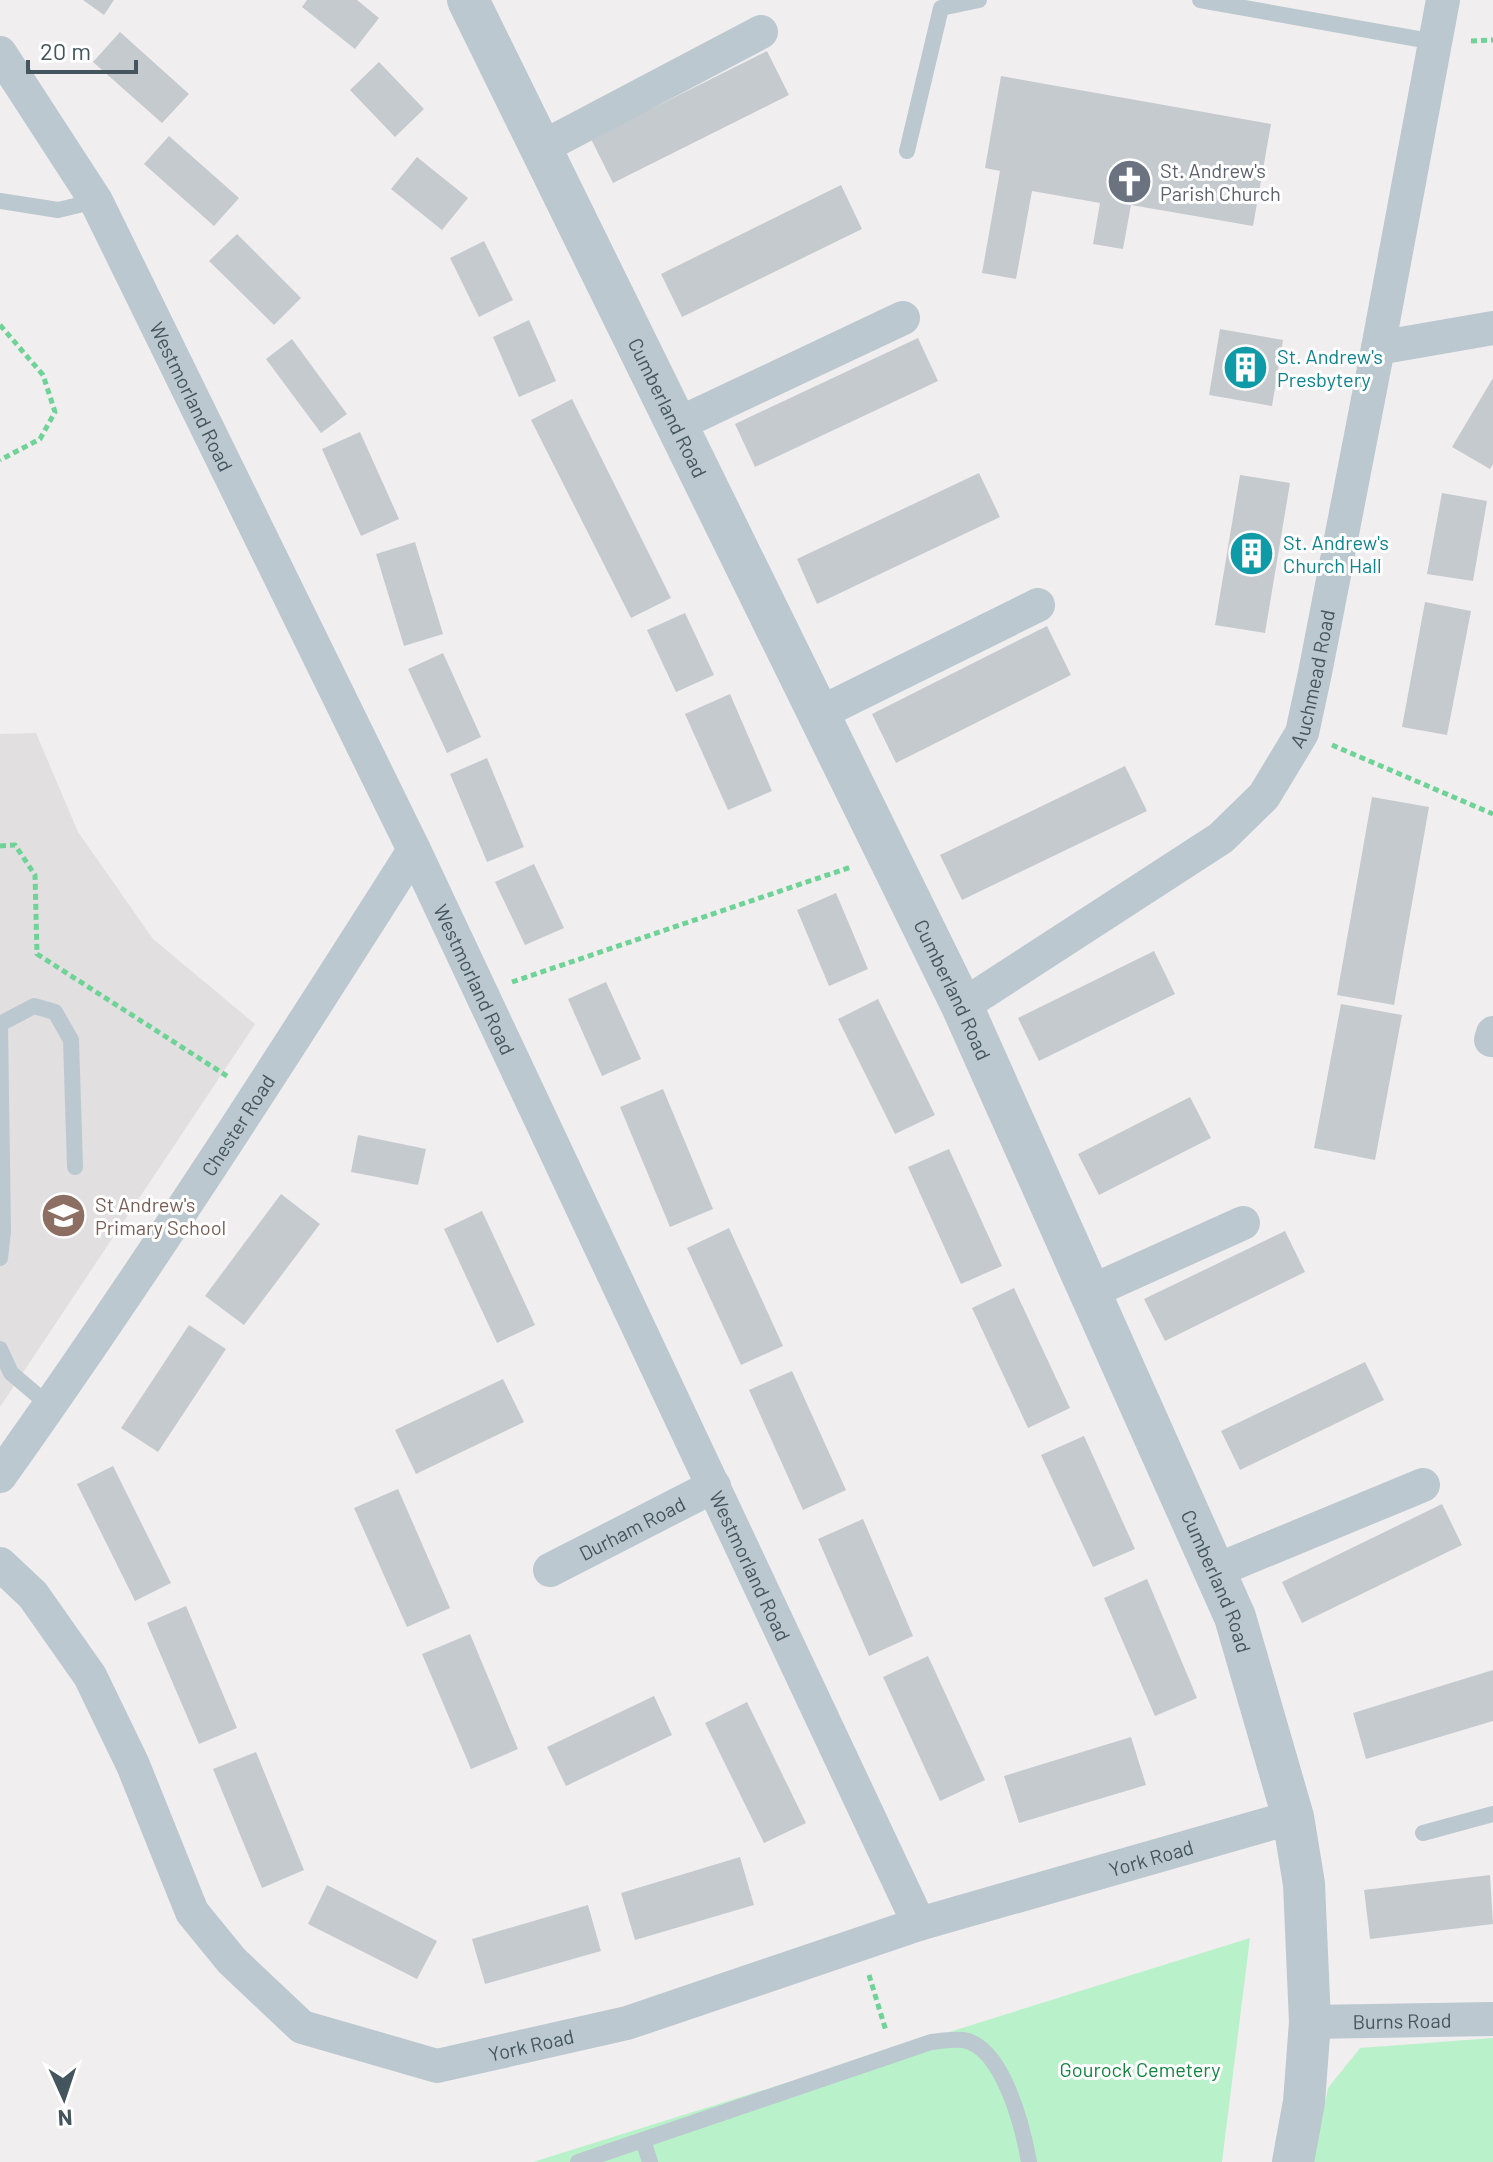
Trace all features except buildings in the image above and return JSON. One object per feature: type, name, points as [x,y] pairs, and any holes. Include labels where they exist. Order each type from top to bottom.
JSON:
[{"type":"street","name":"Cumberland Road","points":[[468,0],[962,1006],[1235,1617],[1293,1817],[1304,1884],[1310,2022],[1304,2102],[1293,2162]]},
{"type":"street","name":"Auchmead Road","points":[[962,1006],[1221,838],[1264,796],[1302,733],[1443,0]]},
{"type":"street","points":[[541,148],[761,32]]},
{"type":"street","name":"Westmorland Road","points":[[0,53],[96,201],[414,850],[919,1924]]},
{"type":"street","points":[[676,425],[903,318]]},
{"type":"street","points":[[1378,348],[1493,328]]},
{"type":"street","points":[[818,714],[1038,605]]},
{"type":"street","name":"Chester Road","points":[[0,1476],[258,1096],[414,850]]},
{"type":"street","points":[[1090,1292],[1243,1223]]},
{"type":"street","points":[[1215,1571],[1423,1485]]},
{"type":"street","name":"Durham Road","points":[[550,1570],[714,1486]]},
{"type":"street","name":"York Road","points":[[0,1564],[33,1595],[90,1676],[133,1765],[192,1912],[232,1961],[302,2027],[437,2066],[627,2023],[919,1924],[1293,1817]]},
{"type":"street","name":"Burns Road","points":[[1310,2022],[1493,2019]]},
{"type":"lane","points":[[907,151],[941,8],[979,0]]},
{"type":"lane","points":[[1200,0],[1435,42]]},
{"type":"lane","points":[[0,201],[58,210],[96,201]]},
{"type":"lane","points":[[0,1258],[3,1231],[0,1024],[34,1006],[55,1012],[71,1040],[75,1167]]},
{"type":"lane","points":[[0,1349],[11,1373],[50,1406]]},
{"type":"lane","points":[[1423,1833],[1493,1814]]},
{"type":"lane","points":[[578,2162],[931,2042],[964,2040],[984,2049],[1005,2082],[1029,2162]]},
{"type":"lane","points":[[643,2140],[650,2162]]},
{"type":"path","points":[[0,325],[43,375],[55,412],[40,439],[0,460]]},
{"type":"path","points":[[1302,733],[1493,814]]},
{"type":"path","points":[[0,846],[15,845],[35,875],[37,954],[258,1096]]},
{"type":"path","points":[[481,993],[887,854]]},
{"type":"path","points":[[860,1944],[893,2055]]},
{"type":"shaded area","name":"St Andrew's Primary School","points":[[36,733],[78,832],[153,939],[255,1024],[0,1407],[0,734]]},
{"type":"green space","name":"Gourock Cemetery","points":[[1250,1938],[1222,2162],[533,2162]]},
{"type":"green space","points":[[1493,2038],[1493,2162],[1313,2162],[1328,2088],[1360,2048]]},
{"type":"place","name":"St. Andrew's Parish Church","points":[[1129,181]]},
{"type":"place","name":"St. Andrew's Presbytery","points":[[1246,367]]},
{"type":"place","name":"St. Andrew's Church Hall","points":[[1252,554]]},
{"type":"place","name":"St Andrew's Primary School","points":[[64,1215]]}]
